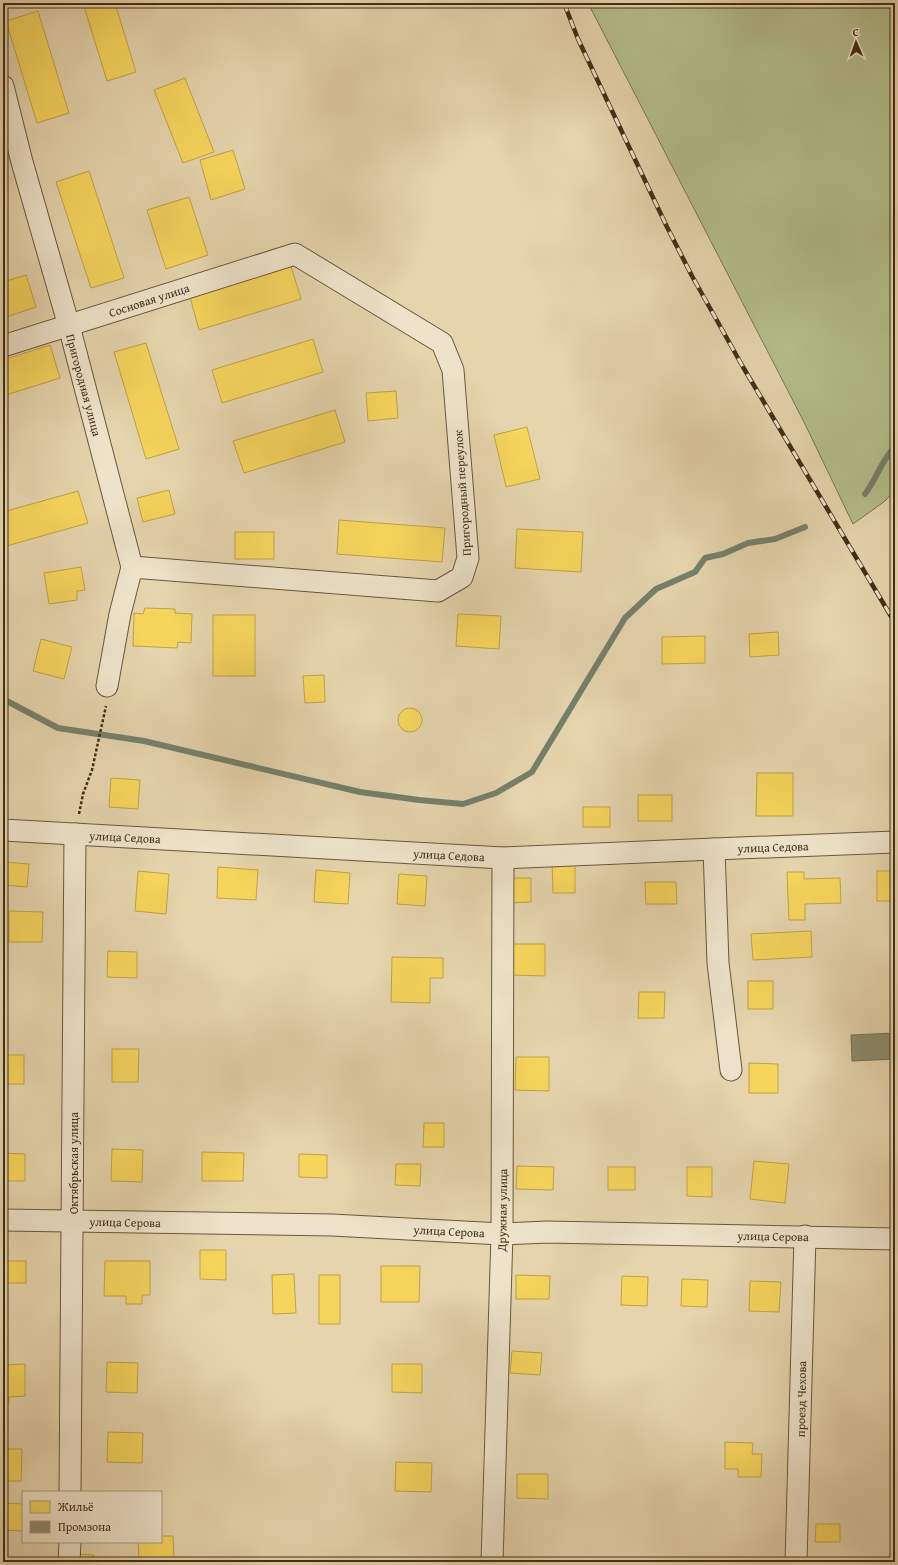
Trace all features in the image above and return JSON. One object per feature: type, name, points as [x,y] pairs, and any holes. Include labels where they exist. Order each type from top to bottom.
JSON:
[{"type":"street","name":"Пригородная улица","points":[[3,86],[22,162],[68,326],[132,567],[120,614],[107,693]]},
{"type":"street","name":"Сосновая улица","points":[[3,346],[295,254]]},
{"type":"street","name":"Пригородный переулок","points":[[132,567],[438,591],[462,577],[468,558],[453,370],[442,343],[295,254]]},
{"type":"street","name":"улица Седова","points":[[3,830],[503,858],[714,848],[895,842]]},
{"type":"street","name":"Октябрьская улица","points":[[70,1491],[75,834]]},
{"type":"street","points":[[714,848],[718,963],[730,1070]]},
{"type":"street","name":"Дружная улица","points":[[492,1562],[502,1234],[503,858]]},
{"type":"street","name":"улица Серова","points":[[3,1220],[332,1225],[502,1234],[547,1232],[895,1239]]},
{"type":"street","name":"проезд Чехова","points":[[796,1562],[805,1236]]},
{"type":"street","points":[[69,1562],[70,1543]]},
{"type":"path","points":[[83,794],[92,770],[107,693]]},
{"type":"green space","points":[[588,3],[895,3],[895,490],[885,501],[853,524],[805,424]]},
{"type":"building: Жильё","points":[[83,3],[115,3],[136,72],[107,81]]},
{"type":"building: Жильё","points":[[38,11],[69,113],[37,123],[6,21]]},
{"type":"building: Жильё","points":[[185,78],[214,152],[183,163],[154,90]]},
{"type":"building: Жильё","points":[[233,150],[245,189],[211,200],[200,160]]},
{"type":"building: Жильё","points":[[89,171],[124,278],[91,288],[56,182]]},
{"type":"building: Жильё","points":[[189,197],[208,255],[166,269],[147,210]]},
{"type":"building: Жильё","points":[[3,204],[8,220],[3,221]]},
{"type":"building: Жильё","points":[[291,266],[301,299],[199,330],[190,297]]},
{"type":"building: Жильё","points":[[26,275],[36,307],[3,318],[3,282]]},
{"type":"building: Жильё","points":[[313,339],[323,372],[222,403],[212,370]]},
{"type":"building: Жильё","points":[[146,343],[179,449],[146,459],[114,352]]},
{"type":"building: Жильё","points":[[50,345],[60,378],[3,396],[3,360]]},
{"type":"building: Жильё","points":[[396,391],[398,418],[368,421],[366,393]]},
{"type":"building: Жильё","points":[[335,410],[345,442],[244,473],[233,441]]},
{"type":"building: Жильё","points":[[527,427],[540,479],[506,487],[494,435]]},
{"type":"building: Жильё","points":[[169,490],[175,514],[143,522],[137,498]]},
{"type":"building: Жильё","points":[[78,491],[88,523],[3,547],[3,512]]},
{"type":"building: Жильё","points":[[339,520],[445,528],[442,562],[337,554]]},
{"type":"building: Жильё","points":[[517,529],[583,532],[581,572],[515,568]]},
{"type":"building: Жильё","points":[[235,532],[274,532],[274,559],[235,559]]},
{"type":"building: Жильё","points":[[81,567],[85,590],[77,591],[77,600],[49,604],[44,573]]},
{"type":"building: Жильё","points":[[145,608],[175,609],[175,613],[192,614],[191,643],[178,642],[177,648],[133,646],[134,613],[143,614]]},
{"type":"building: Жильё","points":[[458,614],[501,616],[499,649],[456,646]]},
{"type":"building: Жильё","points":[[213,615],[255,615],[255,676],[213,676]]},
{"type":"building: Жильё","points":[[778,632],[779,655],[750,657],[749,634]]},
{"type":"building: Жильё","points":[[705,636],[705,663],[662,664],[662,637]]},
{"type":"building: Жильё","points":[[41,639],[72,647],[64,679],[33,671]]},
{"type":"building: Жильё","points":[[324,675],[325,702],[305,703],[303,676]]},
{"type":"building: Жильё","points":[[410,708],[415,709],[421,715],[421,725],[415,731],[410,732],[405,731],[399,725],[398,720],[399,715],[405,709]]},
{"type":"building: Жильё","points":[[757,773],[793,773],[793,816],[756,816]]},
{"type":"building: Жильё","points":[[111,778],[140,780],[138,809],[109,807]]},
{"type":"building: Жильё","points":[[638,795],[672,795],[672,821],[638,821]]},
{"type":"building: Жильё","points":[[583,807],[610,807],[610,827],[583,827]]},
{"type":"building: Жильё","points":[[575,861],[575,893],[553,893],[552,862]]},
{"type":"building: Жильё","points":[[5,862],[29,864],[27,887],[3,885]]},
{"type":"building: Жильё","points":[[218,867],[258,870],[256,900],[217,898]]},
{"type":"building: Жильё","points":[[316,870],[350,873],[348,904],[314,902]]},
{"type":"building: Жильё","points":[[138,871],[169,874],[166,914],[135,911]]},
{"type":"building: Жильё","points":[[877,871],[895,871],[895,901],[877,901]]},
{"type":"building: Жильё","points":[[787,872],[804,872],[804,879],[840,878],[841,903],[805,904],[805,920],[789,920]]},
{"type":"building: Жильё","points":[[399,874],[427,876],[425,906],[397,904]]},
{"type":"building: Жильё","points":[[506,878],[531,878],[531,902],[506,903]]},
{"type":"building: Жильё","points":[[645,882],[676,882],[677,904],[646,904]]},
{"type":"building: Жильё","points":[[9,911],[43,912],[42,942],[9,942]]},
{"type":"building: Жильё","points":[[811,931],[812,957],[753,960],[751,934]]},
{"type":"building: Жильё","points":[[513,944],[545,944],[545,976],[512,975]]},
{"type":"building: Жильё","points":[[108,951],[137,952],[137,978],[107,977]]},
{"type":"building: Жильё","points":[[392,957],[443,958],[443,978],[430,978],[430,1003],[391,1002]]},
{"type":"building: Жильё","points":[[748,981],[773,981],[773,1009],[748,1009]]},
{"type":"building: Жильё","points":[[639,992],[665,992],[664,1018],[638,1018]]},
{"type":"building: Жильё","points":[[112,1049],[139,1049],[138,1082],[112,1082]]},
{"type":"building: Жильё","points":[[3,1055],[24,1055],[24,1084],[3,1084]]},
{"type":"building: Жильё","points":[[516,1057],[549,1057],[549,1091],[515,1090]]},
{"type":"building: Жильё","points":[[749,1063],[778,1064],[778,1093],[749,1093]]},
{"type":"building: Жильё","points":[[424,1123],[444,1123],[444,1147],[423,1147]]},
{"type":"building: Жильё","points":[[112,1149],[143,1150],[142,1182],[111,1181]]},
{"type":"building: Жильё","points":[[202,1152],[244,1153],[243,1181],[202,1181]]},
{"type":"building: Жильё","points":[[3,1153],[25,1154],[25,1181],[3,1181]]},
{"type":"building: Жильё","points":[[299,1154],[327,1155],[327,1178],[299,1177]]},
{"type":"building: Жильё","points":[[754,1161],[789,1164],[785,1203],[750,1199]]},
{"type":"building: Жильё","points":[[396,1164],[421,1164],[420,1186],[395,1185]]},
{"type":"building: Жильё","points":[[517,1166],[554,1167],[553,1190],[516,1189]]},
{"type":"building: Жильё","points":[[608,1167],[635,1167],[635,1190],[608,1190]]},
{"type":"building: Жильё","points":[[687,1167],[712,1167],[712,1197],[687,1196]]},
{"type":"building: Жильё","points":[[200,1250],[226,1250],[226,1280],[200,1279]]},
{"type":"building: Жильё","points":[[3,1261],[26,1261],[26,1283],[3,1283]]},
{"type":"building: Жильё","points":[[105,1261],[150,1261],[150,1295],[142,1295],[142,1304],[126,1304],[126,1296],[104,1296]]},
{"type":"building: Жильё","points":[[381,1266],[420,1266],[419,1302],[381,1302]]},
{"type":"building: Жильё","points":[[294,1274],[296,1313],[273,1314],[272,1275]]},
{"type":"building: Жильё","points":[[319,1275],[340,1275],[340,1324],[319,1324]]},
{"type":"building: Жильё","points":[[516,1275],[550,1276],[549,1299],[516,1299]]},
{"type":"building: Жильё","points":[[622,1276],[648,1277],[647,1306],[621,1305]]},
{"type":"building: Жильё","points":[[682,1279],[708,1280],[707,1307],[681,1306]]},
{"type":"building: Жильё","points":[[750,1281],[781,1282],[779,1312],[749,1311]]},
{"type":"building: Жильё","points":[[512,1351],[542,1353],[540,1375],[510,1373]]},
{"type":"building: Жильё","points":[[107,1362],[138,1363],[137,1393],[106,1392]]},
{"type":"building: Жильё","points":[[25,1364],[25,1396],[9,1397],[9,1403],[3,1404],[3,1365]]},
{"type":"building: Жильё","points":[[392,1364],[422,1364],[422,1393],[392,1392]]},
{"type":"building: Жильё","points":[[108,1432],[143,1433],[142,1463],[107,1462]]},
{"type":"building: Жильё","points":[[725,1442],[753,1443],[752,1454],[762,1454],[761,1477],[738,1477],[738,1469],[725,1469]]},
{"type":"building: Жильё","points":[[3,1449],[22,1449],[21,1481],[3,1481]]},
{"type":"building: Жильё","points":[[396,1462],[432,1463],[431,1492],[395,1491]]},
{"type":"building: Жильё","points":[[517,1474],[548,1474],[548,1499],[517,1498]]},
{"type":"building: Жильё","points":[[3,1503],[22,1504],[22,1531],[3,1530]]},
{"type":"building: Жильё","points":[[816,1524],[840,1524],[840,1542],[815,1542]]},
{"type":"building: Жильё","points":[[162,1536],[173,1536],[174,1562],[146,1562],[146,1559],[139,1559],[138,1543],[162,1543]]},
{"type":"building: Жильё","points":[[75,1554],[94,1555],[94,1562],[75,1562]]},
{"type":"building: Промзона","points":[[895,1033],[895,1059],[852,1061],[851,1035]]},
{"type":"waterway","points":[[865,494],[886,458],[895,447]]},
{"type":"waterway","points":[[3,699],[58,728],[144,741],[360,792],[463,804],[496,793],[532,772],[625,618],[656,589],[695,572],[705,558],[723,554],[748,543],[775,539],[805,527]]},
{"type":"railway","points":[[564,3],[578,39],[667,227],[692,276],[743,367],[895,623]]}]
